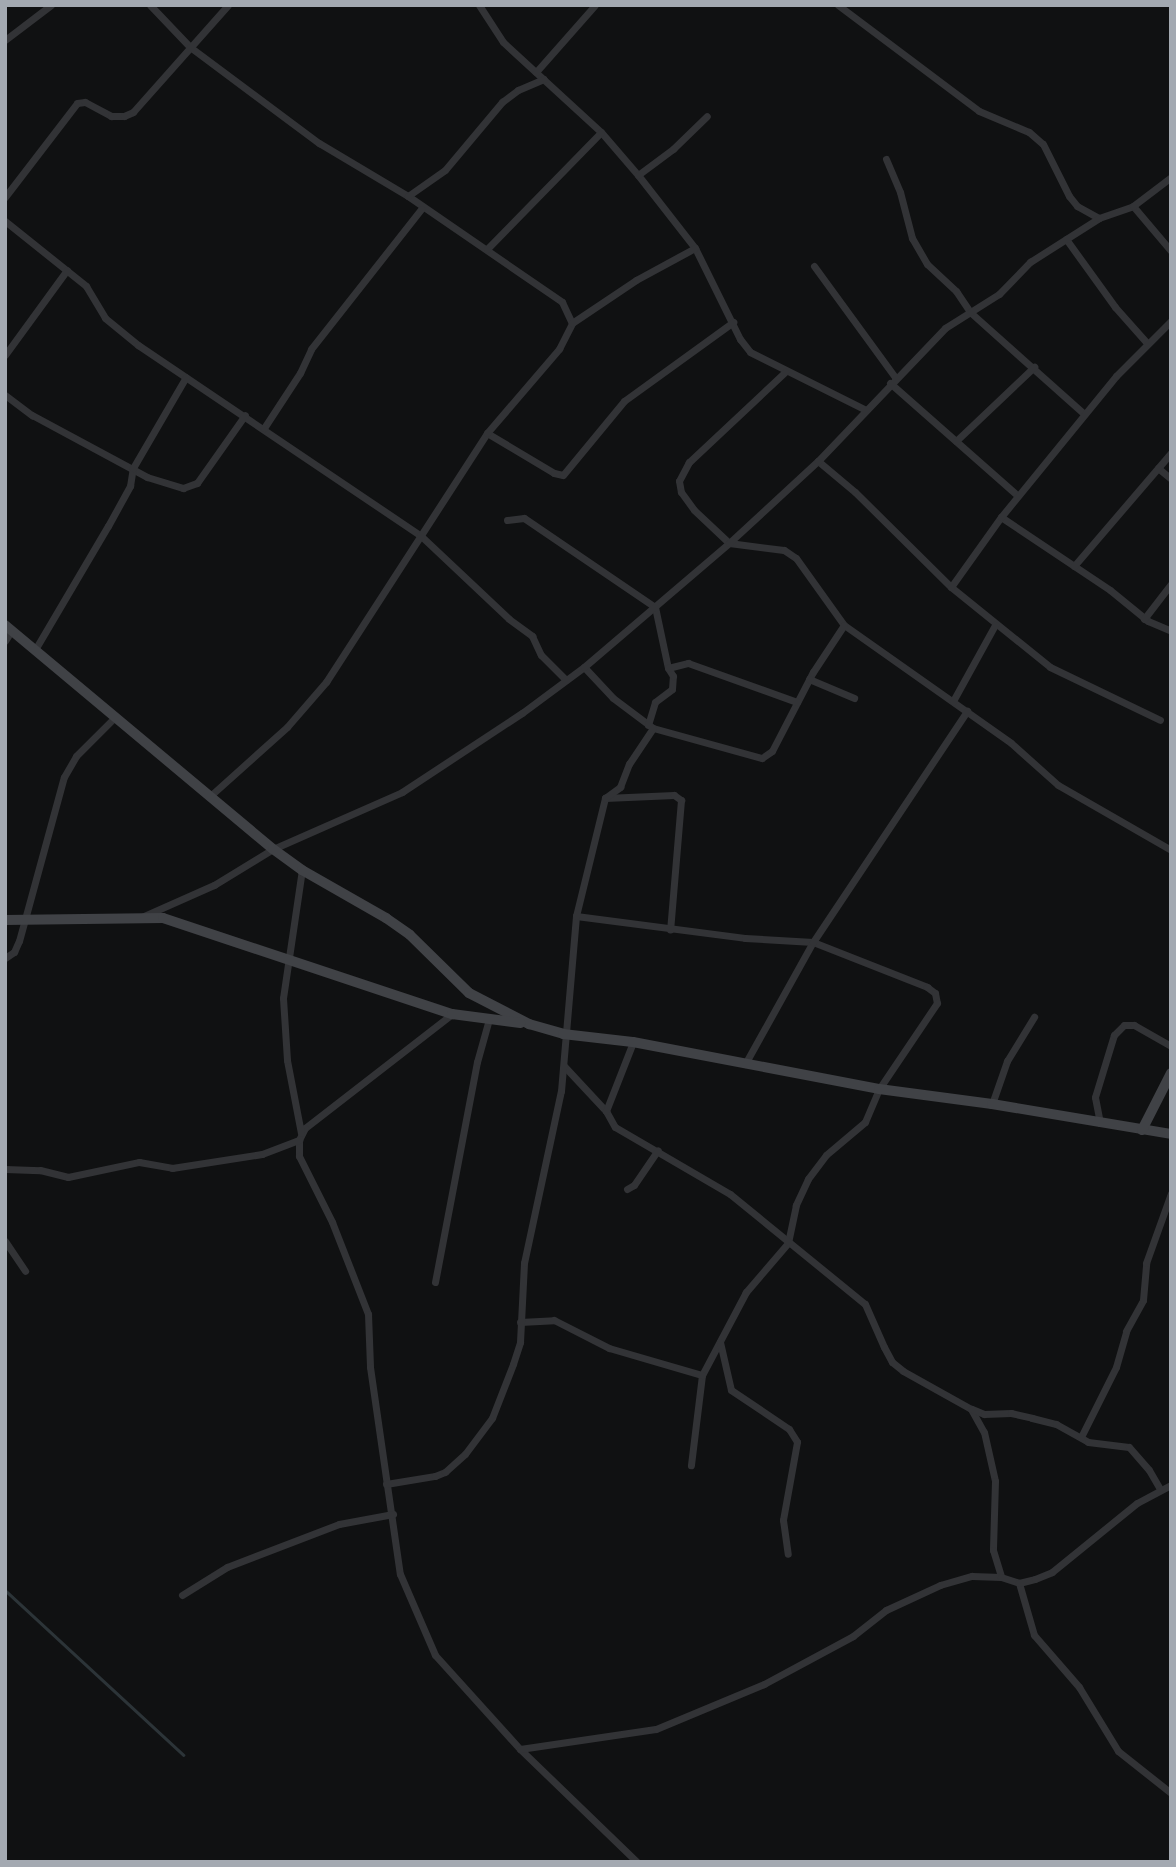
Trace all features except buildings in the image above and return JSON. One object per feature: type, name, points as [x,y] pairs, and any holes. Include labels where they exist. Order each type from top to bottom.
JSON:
[{"type":"street","points":[[5,40],[51,5]]},
{"type":"street","points":[[150,5],[190,47],[319,143],[408,197],[562,302],[572,323]]},
{"type":"street","points":[[5,197],[77,103],[85,102],[111,116],[124,116],[133,112],[228,5]]},
{"type":"street","points":[[479,5],[503,42],[601,132],[638,175],[695,248],[750,352],[785,372],[866,410]]},
{"type":"street","points":[[536,72],[595,5]]},
{"type":"street","points":[[838,5],[979,111],[1029,132],[1042,144],[1077,206],[1099,218]]},
{"type":"street","points":[[408,197],[445,170],[502,103],[518,90],[544,79]]},
{"type":"street","points":[[638,175],[673,149],[707,116]]},
{"type":"street","points":[[487,249],[601,132]]},
{"type":"street","points":[[886,159],[900,192],[912,238],[927,264],[956,291],[970,312],[1084,414]]},
{"type":"street","points":[[143,916],[215,885],[273,849],[402,792],[522,713],[584,667],[729,543],[818,461],[945,328],[999,294],[1030,262],[1099,218],[1133,206],[1171,177]]},
{"type":"street","points":[[1133,206],[1171,251]]},
{"type":"street","points":[[264,428],[300,373],[311,349],[422,209]]},
{"type":"street","points":[[5,221],[86,286],[105,318],[186,377],[420,535],[509,620],[532,636],[541,655],[566,680]]},
{"type":"street","points":[[1066,240],[1115,307],[1147,342]]},
{"type":"street","points":[[209,797],[287,727],[326,682],[488,433],[559,349],[572,323],[636,281],[695,248]]},
{"type":"street","points":[[814,266],[893,380],[1014,493]]},
{"type":"street","points":[[5,355],[67,270]]},
{"type":"street","points":[[951,587],[1011,503],[1014,493],[1147,342],[1171,321]]},
{"type":"street","points":[[488,433],[563,475],[624,401],[733,322]]},
{"type":"street","points":[[956,441],[1034,367]]},
{"type":"street","points":[[785,372],[690,462],[679,481],[681,492],[694,510],[729,543],[784,550],[796,558],[844,625],[1011,743],[1058,785],[1171,850]]},
{"type":"street","points":[[36,648],[130,486],[133,468],[186,377]]},
{"type":"street","points":[[5,395],[32,415],[147,477],[189,487],[197,482],[246,415]]},
{"type":"street","points":[[1074,566],[1171,453]]},
{"type":"street","points":[[818,461],[855,492],[951,587],[1050,667],[1160,720]]},
{"type":"street","points":[[1158,468],[1171,479]]},
{"type":"street","points":[[1001,517],[1111,590],[1144,619],[1171,631]]},
{"type":"street","points":[[386,1484],[435,1476],[445,1472],[465,1454],[492,1418],[520,1342],[524,1263],[554,1127],[564,1066],[563,1034],[576,916],[605,798],[620,787],[650,727],[655,702],[672,689],[673,676],[668,668],[654,607],[524,518],[507,520]]},
{"type":"street","points":[[1144,619],[1171,584]]},
{"type":"street","points":[[584,667],[613,698],[650,727],[762,758],[772,751],[809,679],[844,625]]},
{"type":"street","points":[[953,701],[995,625]]},
{"type":"street","points":[[5,641],[9,627],[273,849],[302,870],[386,918],[410,935],[469,993],[529,1024]]},
{"type":"street","points":[[668,668],[688,663],[797,702]]},
{"type":"street","points":[[809,679],[853,698]]},
{"type":"street","points":[[745,1063],[813,943],[967,711]]},
{"type":"street","points":[[5,958],[14,952],[25,919],[64,777],[76,756],[115,717]]},
{"type":"street","points":[[605,798],[674,795],[681,800],[670,930]]},
{"type":"street","points":[[302,870],[283,999],[287,1060],[300,1137],[299,1156],[332,1222],[368,1314],[370,1367],[400,1574],[435,1655],[520,1749],[637,1862]]},
{"type":"street","points":[[5,920],[143,916],[163,918],[452,1014],[529,1024],[563,1034],[633,1042],[879,1089],[992,1104],[1171,1134]]},
{"type":"street","points":[[576,916],[670,930],[813,943],[928,987],[935,993],[937,1003],[879,1089],[865,1122],[826,1155],[807,1180],[796,1205],[788,1243],[746,1292],[702,1375],[691,1465]]},
{"type":"street","points":[[5,1168],[40,1170],[68,1177],[139,1162],[172,1168],[262,1154],[300,1137],[452,1014]]},
{"type":"street","points":[[992,1104],[1007,1061],[1034,1017]]},
{"type":"street","points":[[435,1282],[477,1062],[489,1019]]},
{"type":"street","points":[[1100,1123],[1095,1097],[1114,1034],[1124,1025],[1134,1025],[1171,1046]]},
{"type":"street","points":[[606,1111],[633,1042]]},
{"type":"street","points":[[564,1066],[606,1111],[615,1127],[730,1194],[865,1304],[892,1362],[903,1371],[984,1414],[1011,1413],[1056,1424],[1097,1445],[1115,1443],[1129,1447],[1149,1470],[1160,1489]]},
{"type":"street","points":[[1142,1130],[1171,1073]]},
{"type":"street","points":[[627,1189],[634,1185],[658,1150]]},
{"type":"street","points":[[1081,1437],[1116,1367],[1126,1331],[1143,1300],[1146,1263],[1171,1193]]},
{"type":"street","points":[[5,1241],[25,1271]]},
{"type":"street","points":[[520,1322],[554,1320],[609,1348],[702,1375]]},
{"type":"street","points":[[720,1342],[731,1390],[789,1429],[797,1443],[783,1520],[788,1554]]},
{"type":"street","points":[[971,1409],[985,1432],[995,1481],[993,1550],[1001,1577]]},
{"type":"street","points":[[520,1749],[656,1729],[764,1684],[853,1636],[886,1610],[940,1585],[972,1576],[1001,1577],[1019,1583],[1052,1572],[1094,1535],[1160,1489],[1171,1486]]},
{"type":"street","points":[[182,1595],[227,1567],[339,1524],[393,1514]]},
{"type":"street","points":[[1019,1583],[1034,1635],[1079,1688],[1118,1751],[1171,1793]]},
{"type":"waterway","points":[[5,1590],[184,1755]]}]
